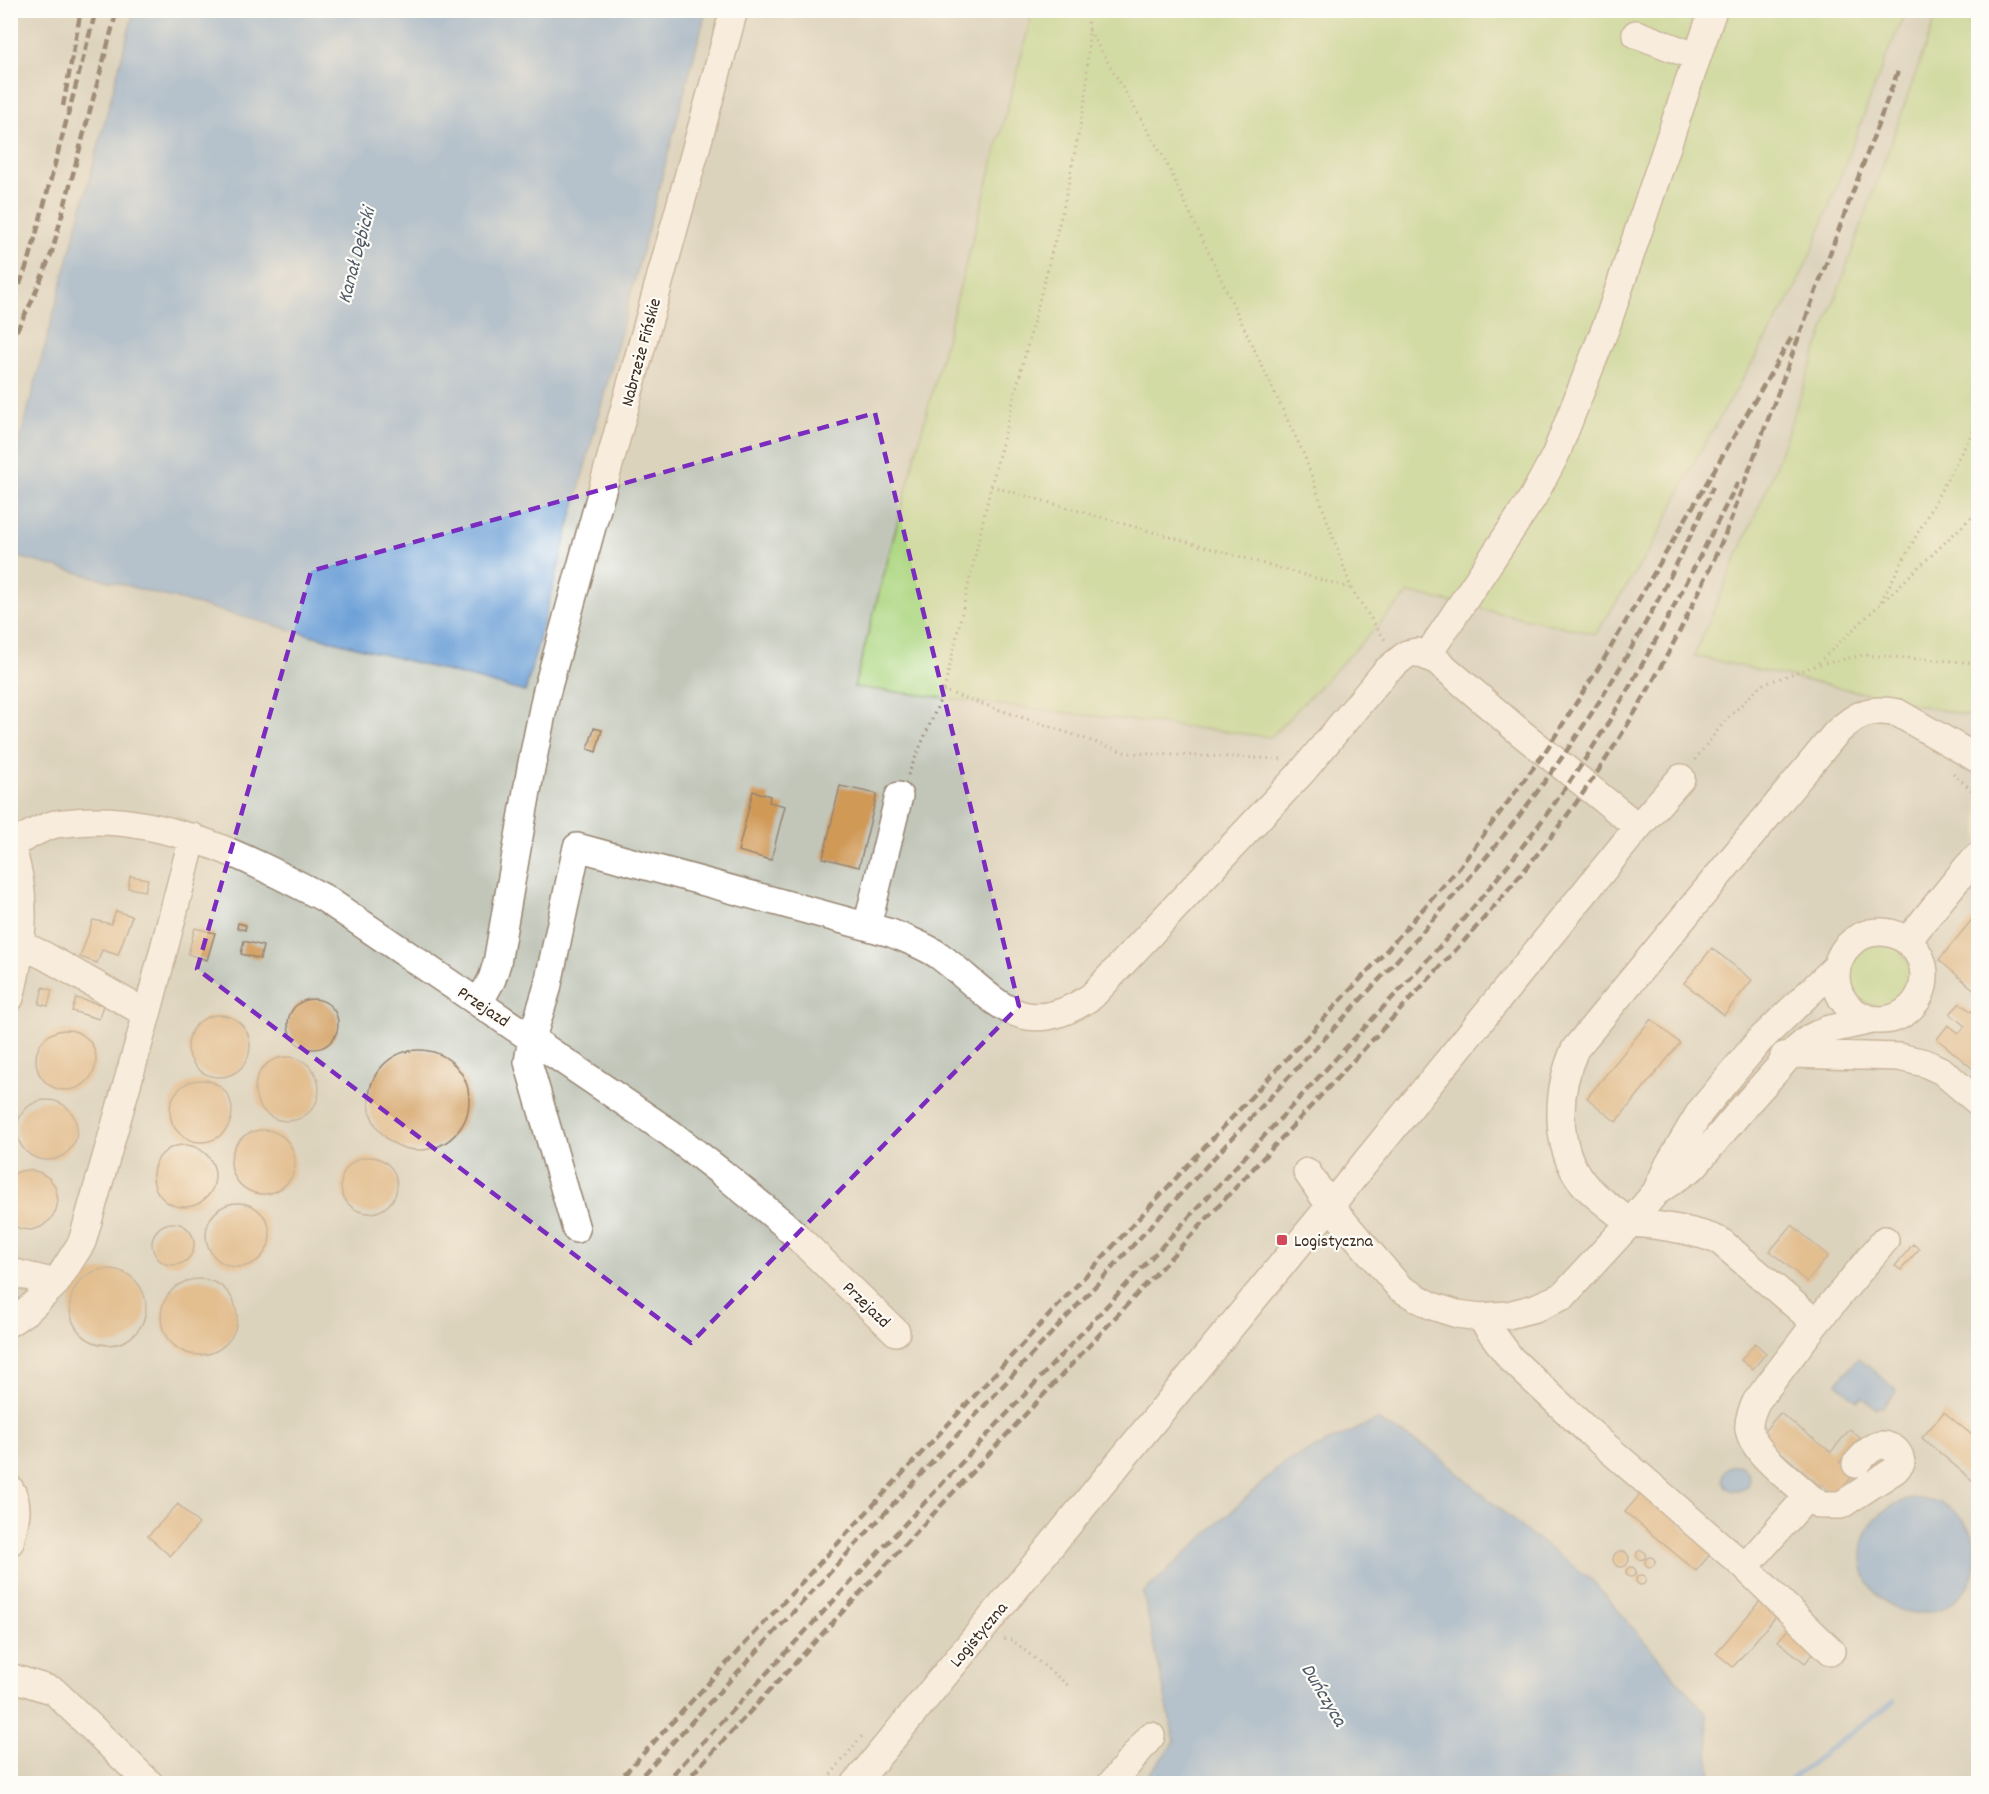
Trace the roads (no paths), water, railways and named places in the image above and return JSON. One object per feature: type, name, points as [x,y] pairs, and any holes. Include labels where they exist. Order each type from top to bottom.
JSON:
[{"type":"street","name":"Nabrzeże Fińskie","points":[[479,1003],[492,979],[497,963],[546,694],[734,10]]},
{"type":"street","points":[[1429,656],[1533,496],[1555,456],[1607,324],[1713,10]]},
{"type":"street","points":[[1636,34],[1697,57]]},
{"type":"street","points":[[576,1229],[528,1062],[532,1038],[547,989],[577,847],[891,933],[939,956],[985,995],[1007,1010],[1023,1016],[1039,1017],[1059,1014],[1092,996],[1118,970],[1311,761],[1386,671],[1397,660],[1407,654],[1417,652],[1429,656],[1638,827]]},
{"type":"street","points":[[1816,1323],[1720,1241],[1675,1228],[1630,1223],[1584,1183],[1570,1159],[1561,1127],[1562,1092],[1569,1063],[1575,1048],[1836,733],[1851,719],[1873,711],[1885,710],[1898,713],[1978,759]]},
{"type":"street","name":"Logistyczna","points":[[855,1784],[1638,827],[1681,778]]},
{"type":"street","points":[[867,926],[899,796]]},
{"type":"street","name":"Przejazd","points":[[11,844],[52,825],[89,821],[142,823],[193,837],[290,880],[324,898],[670,1132],[784,1224],[896,1332]]},
{"type":"street","points":[[10,1322],[29,1309],[56,1282],[82,1242],[147,1014],[193,837]]},
{"type":"street","points":[[10,998],[22,945],[22,890],[11,844]]},
{"type":"street","points":[[1908,940],[1978,856]]},
{"type":"street","points":[[1656,1192],[1694,1166],[1791,1054],[1810,1038],[1826,1030],[1900,1016],[1911,1008],[1920,997],[1925,982],[1924,966],[1919,952],[1908,940],[1894,933],[1879,931],[1864,934],[1851,942],[1841,954],[1836,967],[1836,981],[1848,1006],[1859,1015],[1872,1020]]},
{"type":"street","points":[[22,945],[147,1014]]},
{"type":"street","points":[[1307,1172],[1330,1206],[1400,1288],[1432,1306],[1457,1314],[1480,1317],[1517,1313],[1535,1308],[1563,1296],[1630,1223],[1656,1192],[1669,1164],[1700,1112],[1737,1066],[1759,1041],[1836,967]]},
{"type":"street","points":[[1737,1066],[1791,1054],[1899,1057],[1925,1063],[1942,1071],[1978,1102]]},
{"type":"street","points":[[1856,1464],[1875,1446],[1886,1445],[1896,1450],[1901,1463],[1895,1470],[1840,1505],[1820,1505],[1755,1445],[1749,1429],[1750,1415],[1756,1402],[1816,1323],[1885,1240]]},
{"type":"street","points":[[10,1272],[56,1282]]},
{"type":"street","points":[[1480,1317],[1511,1359],[1587,1430],[1745,1567],[1831,1651]]},
{"type":"street","points":[[10,1489],[15,1496],[17,1509],[10,1542]]},
{"type":"street","points":[[1745,1567],[1809,1496]]},
{"type":"street","points":[[10,1677],[54,1691],[150,1784]]},
{"type":"street","points":[[1111,1784],[1150,1736]]},
{"type":"water","name":"Kanał Dębicki","points":[[134,11],[706,11],[525,692],[11,555],[11,474]]},
{"type":"water","points":[[1858,1358],[1897,1390],[1882,1408],[1879,1406],[1876,1408],[1862,1397],[1858,1401],[1837,1383]]},
{"type":"water","name":"Duńczyca","points":[[1377,1420],[1431,1450],[1522,1528],[1594,1582],[1707,1715],[1711,1783],[1141,1783],[1175,1742],[1143,1593],[1285,1462]]},
{"type":"water","points":[[1736,1465],[1745,1469],[1749,1478],[1745,1487],[1736,1491],[1727,1487],[1723,1478],[1727,1469]]},
{"type":"water","points":[[1919,1499],[1941,1504],[1959,1516],[1971,1534],[1976,1556],[1971,1578],[1959,1596],[1941,1608],[1919,1613],[1897,1608],[1879,1596],[1867,1578],[1862,1556],[1867,1534],[1879,1516],[1897,1504]]},
{"type":"waterway","points":[[1784,1784],[1894,1701]]},
{"type":"railway","points":[[63,106],[81,10]]},
{"type":"railway","points":[[10,310],[30,257],[96,10]]},
{"type":"railway","points":[[10,343],[32,301],[52,252],[117,10]]},
{"type":"railway","points":[[683,1784],[1464,941],[1532,861],[1579,799],[1649,688],[1682,627],[1726,532],[1898,71]]},
{"type":"railway","points":[[615,1784],[1378,960],[1459,868],[1545,752],[1601,664],[1793,335]]},
{"type":"railway","points":[[664,1784],[1441,945],[1485,894],[1547,814],[1603,731],[1656,639],[1738,482]]},
{"type":"railway","points":[[634,1784],[1388,970],[1476,870],[1538,790],[1602,697],[1661,594],[1713,487]]},
{"type":"place","name":"Logistyczna","points":[[1282,1240]]}]
